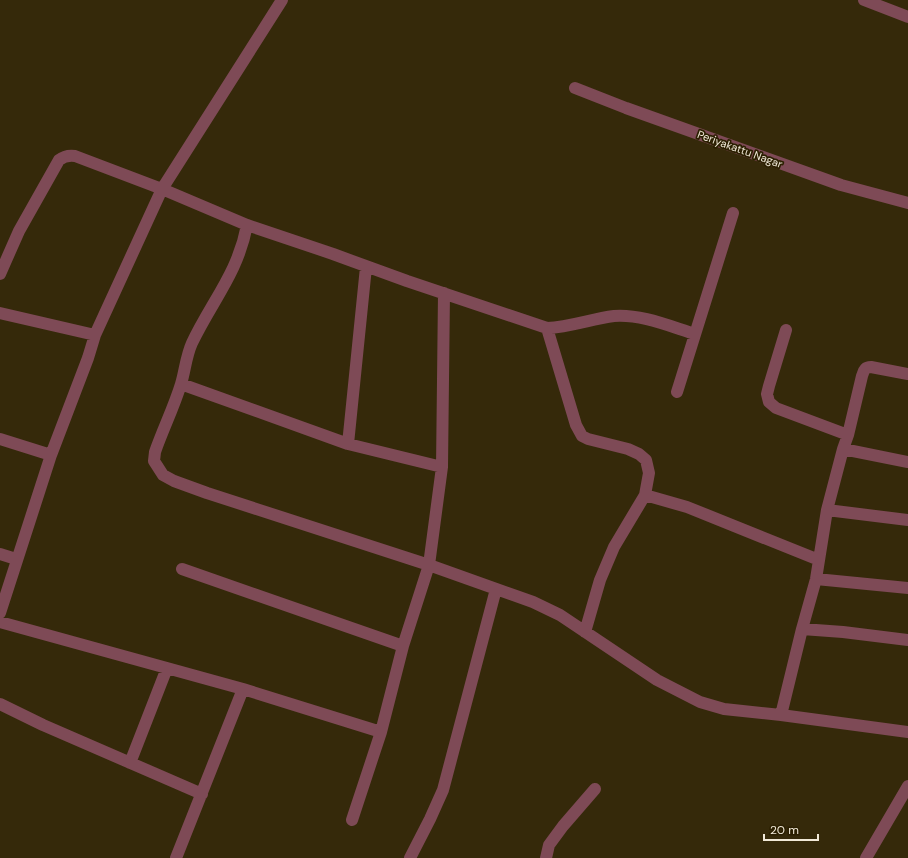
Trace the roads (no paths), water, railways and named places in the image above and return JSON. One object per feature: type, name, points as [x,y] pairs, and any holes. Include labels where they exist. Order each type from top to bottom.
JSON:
[{"type":"street","points":[[0,613],[16,559],[51,455],[88,358],[95,335],[162,189],[282,0]]},
{"type":"street","points":[[864,0],[908,16]]},
{"type":"street","name":"Periyakattu Nagar","points":[[575,88],[633,111],[841,185],[908,203]]},
{"type":"street","points":[[0,274],[19,231],[59,160],[70,155],[162,189],[246,225],[547,328],[562,327],[614,316],[648,320],[695,334]]},
{"type":"street","points":[[677,392],[733,213]]},
{"type":"street","points":[[246,225],[244,241],[239,256],[228,279],[191,345],[181,384],[155,452],[154,461],[163,475],[174,481],[207,493],[429,565],[532,602],[560,615],[657,680],[700,702],[724,709],[908,732]]},
{"type":"street","points":[[348,444],[366,267]]},
{"type":"street","points":[[352,820],[381,732],[403,646],[429,565],[442,468],[444,293]]},
{"type":"street","points":[[0,313],[95,335]]},
{"type":"street","points":[[547,328],[576,425],[582,436],[639,454],[646,460],[649,473],[645,495],[614,547],[600,580],[585,632]]},
{"type":"street","points":[[786,330],[767,394],[769,402],[776,408],[848,435]]},
{"type":"street","points":[[781,715],[816,579],[827,510],[848,435],[864,369],[867,367],[876,367],[908,374]]},
{"type":"street","points":[[181,384],[348,444],[442,468]]},
{"type":"street","points":[[0,439],[51,455]]},
{"type":"street","points":[[843,449],[908,462]]},
{"type":"street","points":[[645,495],[687,507],[819,560]]},
{"type":"street","points":[[827,510],[908,520]]},
{"type":"street","points":[[0,554],[16,559]]},
{"type":"street","points":[[182,570],[403,646]]},
{"type":"street","points":[[816,579],[908,588]]},
{"type":"street","points":[[410,858],[443,790],[496,589]]},
{"type":"street","points":[[0,622],[243,689],[381,732]]},
{"type":"street","points":[[802,629],[843,632],[908,640]]},
{"type":"street","points":[[130,763],[166,668]]},
{"type":"street","points":[[176,858],[243,689]]},
{"type":"street","points":[[0,704],[43,725],[202,794]]},
{"type":"street","points":[[866,858],[908,786]]},
{"type":"street","points":[[546,858],[549,845],[563,826],[595,789]]}]
